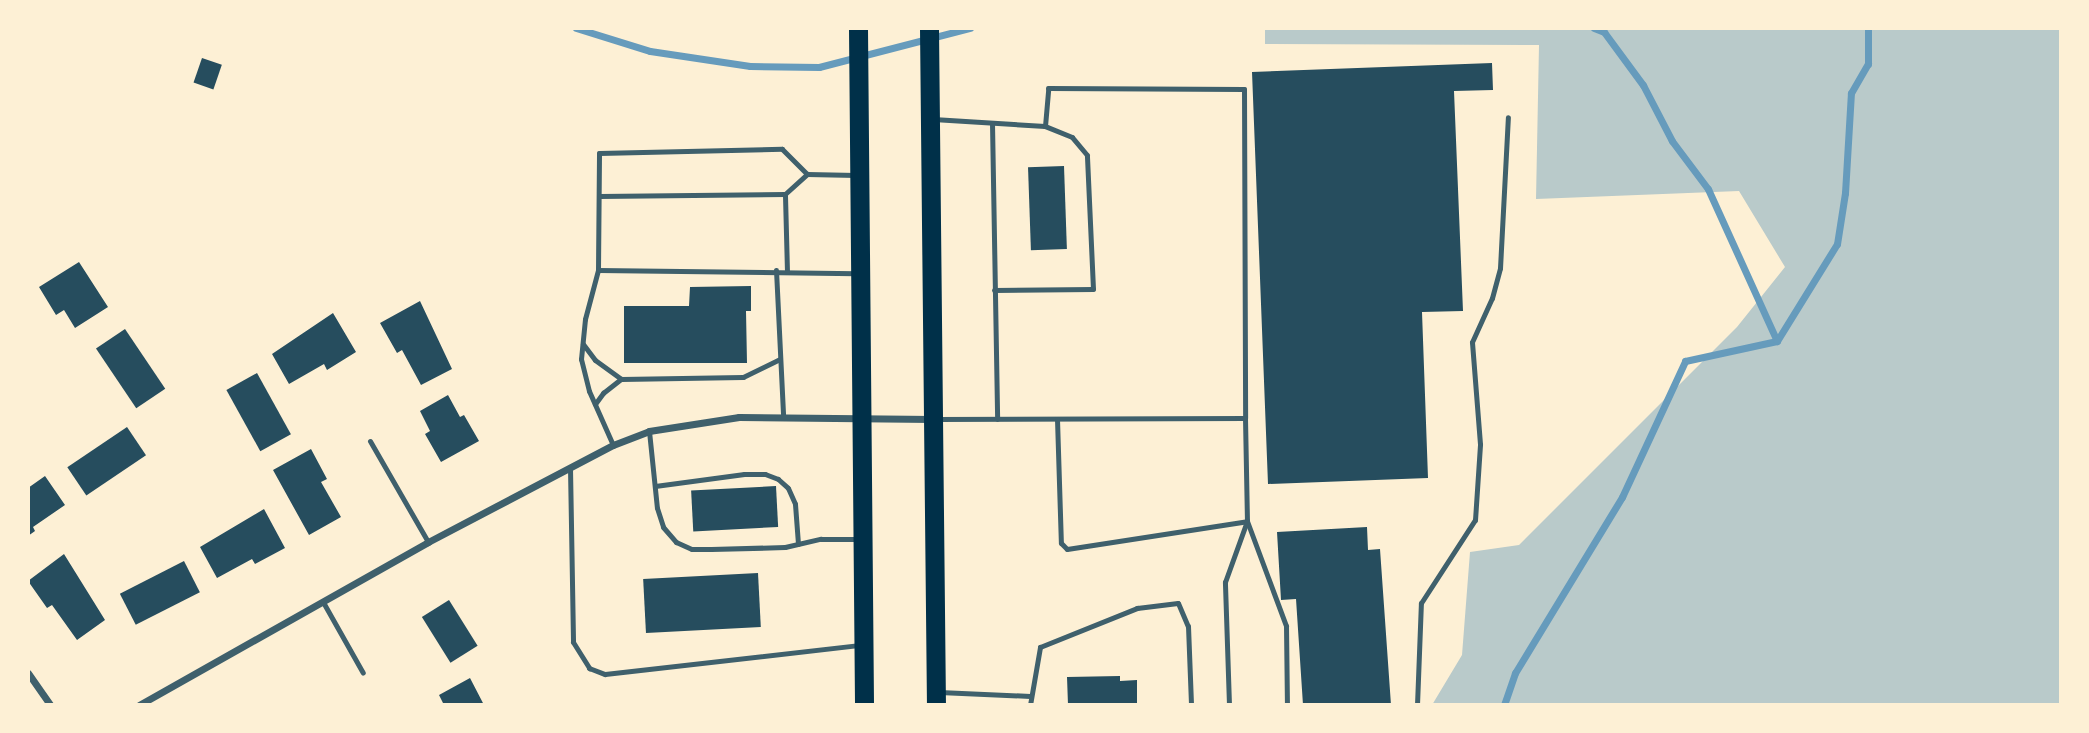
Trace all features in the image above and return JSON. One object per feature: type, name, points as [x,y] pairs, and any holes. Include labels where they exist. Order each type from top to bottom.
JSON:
[{"type":"highway","points":[[858,28],[859,416],[864,705]]},
{"type":"highway","points":[[929,28],[936,698]]},
{"type":"street","points":[[139,705],[428,542],[613,445],[649,431],[684,423],[783,415],[933,419]]},
{"type":"street","points":[[28,673],[50,705]]},
{"type":"lane","points":[[1045,126],[1048,88],[1244,89],[1247,521],[1286,626],[1287,705]]},
{"type":"lane","points":[[930,115],[1045,126],[1072,138],[1087,155],[1093,290],[995,290]]},
{"type":"lane","points":[[1417,705],[1422,603],[1475,520],[1480,444],[1472,342],[1492,298],[1500,268],[1508,117]]},
{"type":"lane","points":[[992,123],[996,419]]},
{"type":"lane","points":[[613,445],[583,374],[585,319],[598,270],[599,153],[782,149],[807,174],[860,176]]},
{"type":"lane","points":[[599,196],[785,194],[807,174]]},
{"type":"lane","points":[[785,194],[787,272]]},
{"type":"lane","points":[[598,270],[859,273]]},
{"type":"lane","points":[[776,270],[783,415]]},
{"type":"lane","points":[[583,344],[595,360],[621,379]]},
{"type":"lane","points":[[595,404],[603,393],[621,379],[743,377],[780,359]]},
{"type":"lane","points":[[933,419],[1245,418]]},
{"type":"lane","points":[[1057,419],[1061,543],[1067,549],[1247,521]]},
{"type":"lane","points":[[649,431],[663,527],[676,542],[692,549],[711,549],[862,538]]},
{"type":"lane","points":[[370,441],[428,542]]},
{"type":"lane","points":[[570,468],[573,642],[589,667],[606,674],[863,645]]},
{"type":"lane","points":[[655,486],[744,474],[778,479],[788,488],[795,504],[798,544]]},
{"type":"lane","points":[[1229,705],[1226,582],[1247,521]]},
{"type":"lane","points":[[323,602],[363,673]]},
{"type":"lane","points":[[1030,705],[1040,647],[1137,608],[1178,603],[1188,626],[1191,705]]},
{"type":"lane","points":[[936,698],[1030,696]]},
{"type":"shaded area","points":[[1265,28],[2061,28],[2061,705],[1432,705],[1462,655],[1470,552],[1519,545],[1737,327],[1785,267],[1739,191],[1536,199],[1539,45],[1265,44]]},
{"type":"building","points":[[202,58],[222,65],[213,89],[194,83]]},
{"type":"building","points":[[1492,63],[1493,90],[1454,91],[1463,311],[1422,312],[1428,478],[1268,484],[1252,72]]},
{"type":"building","points":[[1064,166],[1067,249],[1031,250],[1028,167]]},
{"type":"building","points":[[79,262],[108,307],[75,328],[64,310],[56,315],[39,287]]},
{"type":"building","points":[[751,286],[751,311],[746,311],[747,363],[624,363],[624,306],[689,306],[690,287]]},
{"type":"building","points":[[420,301],[452,369],[421,385],[402,350],[397,353],[380,323]]},
{"type":"building","points":[[333,313],[356,352],[327,370],[324,364],[289,384],[272,354]]},
{"type":"building","points":[[125,329],[165,389],[136,408],[96,349]]},
{"type":"building","points":[[257,373],[291,434],[260,451],[226,390]]},
{"type":"building","points":[[448,395],[460,417],[464,415],[479,441],[441,462],[425,434],[430,431],[420,411]]},
{"type":"building","points":[[127,427],[146,455],[86,495],[67,467]]},
{"type":"building","points":[[311,449],[327,479],[321,482],[341,517],[309,535],[273,470]]},
{"type":"building","points":[[45,476],[65,505],[33,527],[35,531],[28,536],[28,488]]},
{"type":"building","points":[[776,486],[778,527],[693,531],[691,490]]},
{"type":"building","points":[[264,509],[285,548],[255,564],[252,559],[217,578],[200,547]]},
{"type":"building","points":[[1367,527],[1368,550],[1380,549],[1391,705],[1303,705],[1296,599],[1281,600],[1277,532]]},
{"type":"building","points":[[64,554],[105,620],[77,640],[52,605],[47,608],[28,581]]},
{"type":"building","points":[[184,561],[200,592],[136,625],[120,594]]},
{"type":"building","points":[[758,573],[761,627],[646,633],[643,579]]},
{"type":"building","points":[[449,600],[478,646],[450,663],[422,617]]},
{"type":"building","points":[[1120,676],[1120,681],[1137,680],[1137,705],[1068,705],[1067,677]]},
{"type":"building","points":[[470,678],[484,705],[438,705],[443,703],[439,695]]},
{"type":"waterway","points":[[576,28],[650,51],[750,66],[819,67],[970,28]]},
{"type":"waterway","points":[[1594,28],[1604,32],[1643,85],[1672,141],[1708,189],[1777,341]]},
{"type":"waterway","points":[[1504,705],[1515,673],[1622,497],[1685,361],[1777,341],[1837,244],[1845,193],[1851,93],[1868,64],[1868,28]]}]
